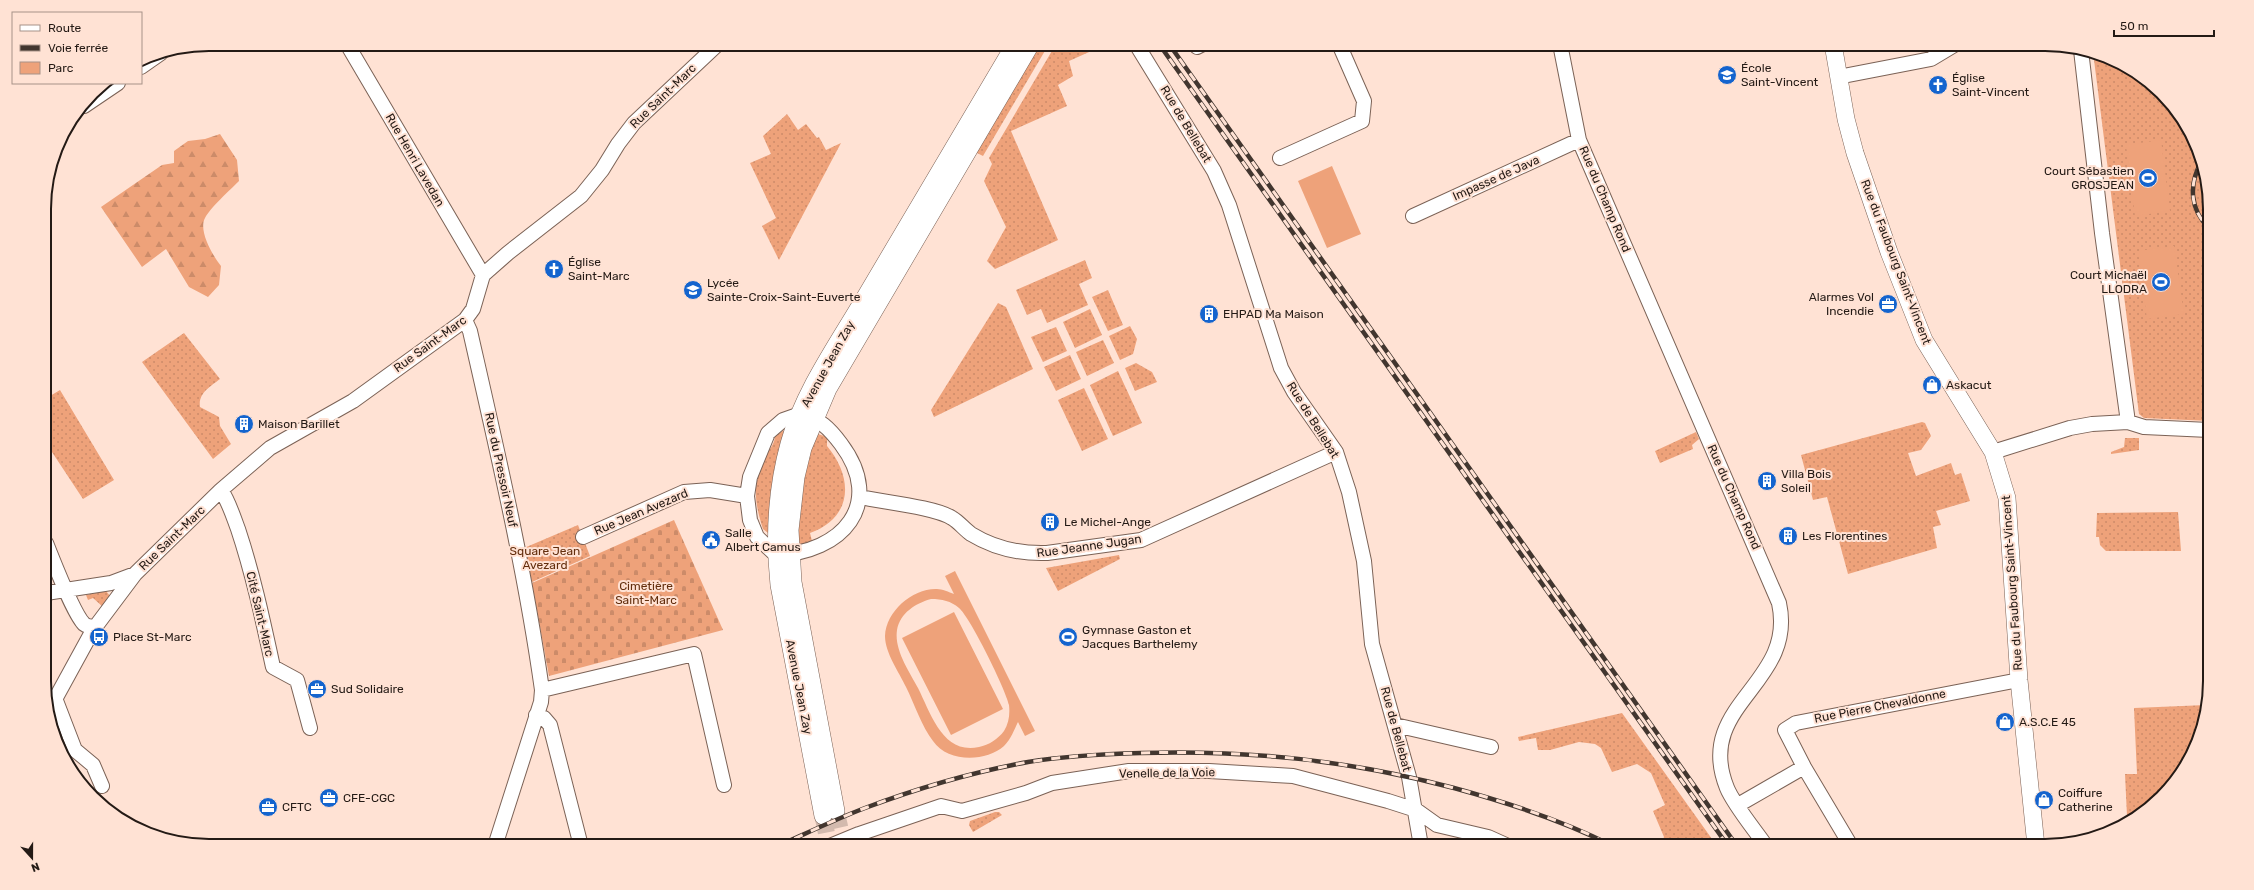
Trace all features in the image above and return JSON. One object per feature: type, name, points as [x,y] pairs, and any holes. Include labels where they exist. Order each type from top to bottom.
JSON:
[{"type":"main road","name":"Avenue Jean Zay","points":[[830,813],[793,582],[784,555],[807,416],[819,376],[1011,51]]},
{"type":"main road","name":"Avenue Jean Zay","points":[[807,416],[828,389],[889,282],[1027,51]]},
{"type":"main road","name":"Rue du Faubourg Saint-Vincent","points":[[1834,51],[1854,153],[1917,324],[1924,340],[1993,452],[2008,506],[2019,680],[2035,839]]},
{"type":"street","name":"Rue Henri Lavedan","points":[[351,51],[483,275]]},
{"type":"street","name":"Rue Saint-Marc","points":[[52,703],[96,626],[135,574],[221,490],[270,448],[353,401],[465,320],[473,310],[483,275],[508,253],[581,196],[602,170],[618,144],[634,123],[711,51]]},
{"type":"street","name":"Rue de Bellebat","points":[[1140,51],[1214,171],[1229,206],[1281,368],[1294,392],[1336,452],[1349,492],[1364,561],[1372,644],[1395,725],[1416,810],[1420,839]]},
{"type":"street","points":[[1280,158],[1362,121],[1364,101],[1342,51]]},
{"type":"street","name":"Rue du Champ Rond","points":[[1561,51],[1579,140],[1779,603],[1780,627],[1775,655],[1766,671],[1732,715],[1723,734],[1720,766],[1727,789],[1761,839]]},
{"type":"street","points":[[1838,77],[1931,59],[1944,51]]},
{"type":"street","points":[[2082,55],[2102,233],[2128,422]]},
{"type":"street","points":[[97,98],[117,84]]},
{"type":"street","name":"Impasse de Java","points":[[1413,216],[1579,140]]},
{"type":"street","name":"Rue du Pressoir Neuf","points":[[465,320],[470,331],[511,513],[526,589],[542,690],[536,715],[497,839]]},
{"type":"street","points":[[807,416],[832,433],[844,448],[853,464],[858,481],[860,497],[849,523],[839,534],[812,551],[784,555],[757,537],[750,520],[747,496],[755,462],[768,433],[783,420],[807,416]]},
{"type":"street","points":[[1993,452],[2070,428],[2092,424],[2128,422],[2144,427],[2203,430]]},
{"type":"street","name":"Rue Jeanne Jugan","points":[[860,497],[952,518],[970,533],[1001,548],[1033,554],[1047,553],[1141,540],[1336,452]]},
{"type":"street","name":"Cité Saint-Marc","points":[[221,490],[227,500],[243,546],[261,612],[273,667],[297,680],[310,728]]},
{"type":"street","name":"Rue Jean Avezard","points":[[583,537],[684,492],[710,490],[747,496]]},
{"type":"street","points":[[51,555],[66,590],[83,623],[90,627],[96,626]]},
{"type":"street","points":[[51,592],[112,583],[135,574]]},
{"type":"street","points":[[112,583],[121,594]]},
{"type":"street","points":[[542,690],[694,654],[724,785]]},
{"type":"street","name":"Rue Pierre Chevaldonne","points":[[1847,839],[1804,767],[1785,730],[1796,723],[2019,680]]},
{"type":"street","points":[[55,698],[75,750],[93,765],[102,786]]},
{"type":"street","points":[[536,715],[544,718],[550,725],[579,839]]},
{"type":"street","points":[[1395,725],[1491,747]]},
{"type":"street","points":[[1738,805],[1804,767]]},
{"type":"street","name":"Venelle de la Voie","points":[[847,839],[941,806],[962,811],[1052,784],[1129,771],[1209,771],[1294,776],[1416,810],[1437,825],[1492,839]]},
{"type":"green space","points":[[1035,51],[1045,51],[983,156],[975,152]]},
{"type":"green space","points":[[1052,51],[1091,51],[1069,61],[1073,76],[1058,85],[1067,106],[1011,131],[1058,240],[995,269],[987,261],[1006,227],[984,181],[992,164],[989,158]]},
{"type":"green space","points":[[2094,58],[2124,72],[2149,90],[2164,105],[2187,139],[2195,158],[2202,188],[2203,421],[2144,418],[2139,414]]},
{"type":"green space","points":[[787,114],[798,130],[806,124],[817,138],[819,137],[826,150],[841,143],[779,260],[762,226],[776,218],[750,163],[771,154],[763,136]]},
{"type":"green space","points":[[220,134],[237,160],[239,181],[211,209],[203,223],[203,230],[207,243],[221,266],[219,285],[208,297],[189,287],[166,249],[142,267],[101,207],[162,165],[174,163],[174,151],[188,141],[205,139]]},
{"type":"green space","name":"Court Sébastien GROSJEAN","points":[[2161,140],[2170,211],[2135,216],[2126,145]]},
{"type":"green space","points":[[1332,166],[1361,234],[1327,248],[1298,181]]},
{"type":"green space","name":"Court Michaël LLODRA","points":[[2174,246],[2184,314],[2147,319],[2138,251]]},
{"type":"green space","points":[[1085,260],[1092,278],[1079,284],[1088,305],[1047,323],[1041,309],[1027,315],[1016,290]]},
{"type":"green space","points":[[1108,290],[1123,325],[1108,331],[1092,297]]},
{"type":"green space","points":[[998,303],[1006,307],[1033,369],[934,417],[931,410]]},
{"type":"green space","points":[[1090,309],[1102,335],[1075,348],[1063,322]]},
{"type":"green space","points":[[1130,326],[1137,339],[1133,354],[1120,360],[1109,336]]},
{"type":"green space","points":[[1056,327],[1067,351],[1043,362],[1031,337]]},
{"type":"green space","points":[[184,333],[220,379],[203,394],[200,402],[200,407],[219,417],[220,426],[231,444],[213,459],[142,362]]},
{"type":"green space","points":[[1103,340],[1114,363],[1087,376],[1076,352]]},
{"type":"green space","points":[[1070,355],[1081,379],[1056,391],[1044,367]]},
{"type":"green space","points":[[1136,363],[1152,372],[1157,382],[1135,391],[1125,368]]},
{"type":"green space","points":[[1118,371],[1142,423],[1113,436],[1090,385]]},
{"type":"green space","points":[[1084,388],[1108,439],[1082,451],[1058,400]]},
{"type":"green space","points":[[60,390],[114,480],[83,499],[51,451],[51,395]]},
{"type":"green space","points":[[1922,422],[1925,423],[1931,436],[1921,450],[1908,453],[1916,476],[1951,463],[1955,475],[1961,473],[1970,501],[1936,511],[1941,525],[1933,527],[1937,548],[1848,574],[1827,497],[1813,500],[1801,455]]},
{"type":"green space","points":[[786,429],[774,480],[768,533],[763,529],[756,501],[758,475],[767,453],[773,444],[775,436]]},
{"type":"green space","points":[[1696,432],[1699,439],[1692,445],[1693,449],[1660,463],[1655,451]]},
{"type":"green space","points":[[818,434],[827,437],[827,446],[836,458],[842,470],[845,483],[845,495],[842,507],[835,517],[824,526],[810,533],[812,541],[799,545],[796,522],[805,460]]},
{"type":"green space","points":[[2125,438],[2139,438],[2139,450],[2111,454],[2111,452],[2124,447]]},
{"type":"green space","points":[[2178,512],[2181,551],[2106,551],[2100,545],[2099,537],[2096,537],[2097,513]]},
{"type":"green space","name":"Cimetière Saint-Marc","points":[[674,520],[723,630],[549,676],[532,583]]},
{"type":"green space","name":"Square Jean Avezard","points":[[578,525],[590,556],[532,582],[524,548]]},
{"type":"green space","points":[[1119,555],[1120,559],[1058,591],[1046,568]]},
{"type":"green space","points":[[955,571],[1035,731],[1025,736],[1018,722],[1004,746],[987,755],[978,757],[967,758],[948,753],[933,741],[922,722],[887,649],[885,636],[887,627],[890,618],[902,603],[919,592],[928,590],[937,589],[954,594],[945,576]],"holes":[[[931,599],[943,600],[953,604],[964,614],[987,654],[1009,705],[1008,722],[1006,728],[996,739],[983,746],[967,748],[956,745],[947,739],[934,720],[900,653],[897,630],[901,619],[914,606]]]},
{"type":"green space","points":[[106,591],[110,596],[103,607],[93,598],[88,600],[86,595]]},
{"type":"green space","points":[[954,612],[1003,709],[951,735],[902,638]]},
{"type":"green space","points":[[2201,705],[2195,732],[2187,751],[2176,769],[2157,793],[2127,816],[2125,774],[2137,774],[2134,708]]},
{"type":"green space","points":[[1622,713],[1712,839],[1663,839],[1664,837],[1653,811],[1665,805],[1651,773],[1637,764],[1612,772],[1601,748],[1595,744],[1579,742],[1550,750],[1538,750],[1536,738],[1519,741],[1518,737]]},
{"type":"green space","points":[[999,812],[1002,815],[973,832],[969,825],[970,821]]},
{"type":"tunnel","points":[[836,811],[842,839]]},
{"type":"tunnel","points":[[823,816],[828,839]]},
{"type":"railway","points":[[1164,51],[1723,839]]},
{"type":"railway","points":[[1174,51],[1732,839]]},
{"type":"railway","points":[[2198,169],[2193,188],[2193,196],[2198,213],[2203,221]]},
{"type":"railway","points":[[794,839],[865,808],[925,787],[987,771],[1028,762],[1070,757],[1127,753],[1181,752],[1260,755],[1299,759],[1376,770],[1415,778],[1515,806],[1555,820],[1598,839]]},
{"type":"place","name":"École Saint-Vincent","points":[[1727,75]]},
{"type":"place","name":"Église Saint-Vincent","points":[[1938,85]]},
{"type":"place","name":"Court Sébastien GROSJEAN","points":[[2148,178]]},
{"type":"place","name":"Église Saint-Marc","points":[[554,269]]},
{"type":"place","name":"Court Michaël LLODRA","points":[[2161,282]]},
{"type":"place","name":"Lycée Sainte-Croix-Saint-Euverte","points":[[693,290]]},
{"type":"place","name":"Alarmes Vol Incendie","points":[[1888,304]]},
{"type":"place","name":"EHPAD Ma Maison","points":[[1209,314]]},
{"type":"place","name":"Askacut","points":[[1932,385]]},
{"type":"place","name":"Maison Barillet","points":[[244,424]]},
{"type":"place","name":"Villa Bois Soleil","points":[[1767,481]]},
{"type":"place","name":"Le Michel-Ange","points":[[1050,522]]},
{"type":"place","name":"Les Florentines","points":[[1788,536]]},
{"type":"place","name":"Salle Albert Camus","points":[[711,540]]},
{"type":"place","name":"Place St-Marc","points":[[99,637]]},
{"type":"place","name":"Gymnase Gaston et Jacques Barthelemy","points":[[1068,637]]},
{"type":"place","name":"Sud Solidaire","points":[[317,689]]},
{"type":"place","name":"A.S.C.E 45","points":[[2005,722]]},
{"type":"place","name":"CFE-CGC","points":[[329,798]]},
{"type":"place","name":"Coiffure Catherine","points":[[2044,800]]},
{"type":"place","name":"CFTC","points":[[268,807]]}]
